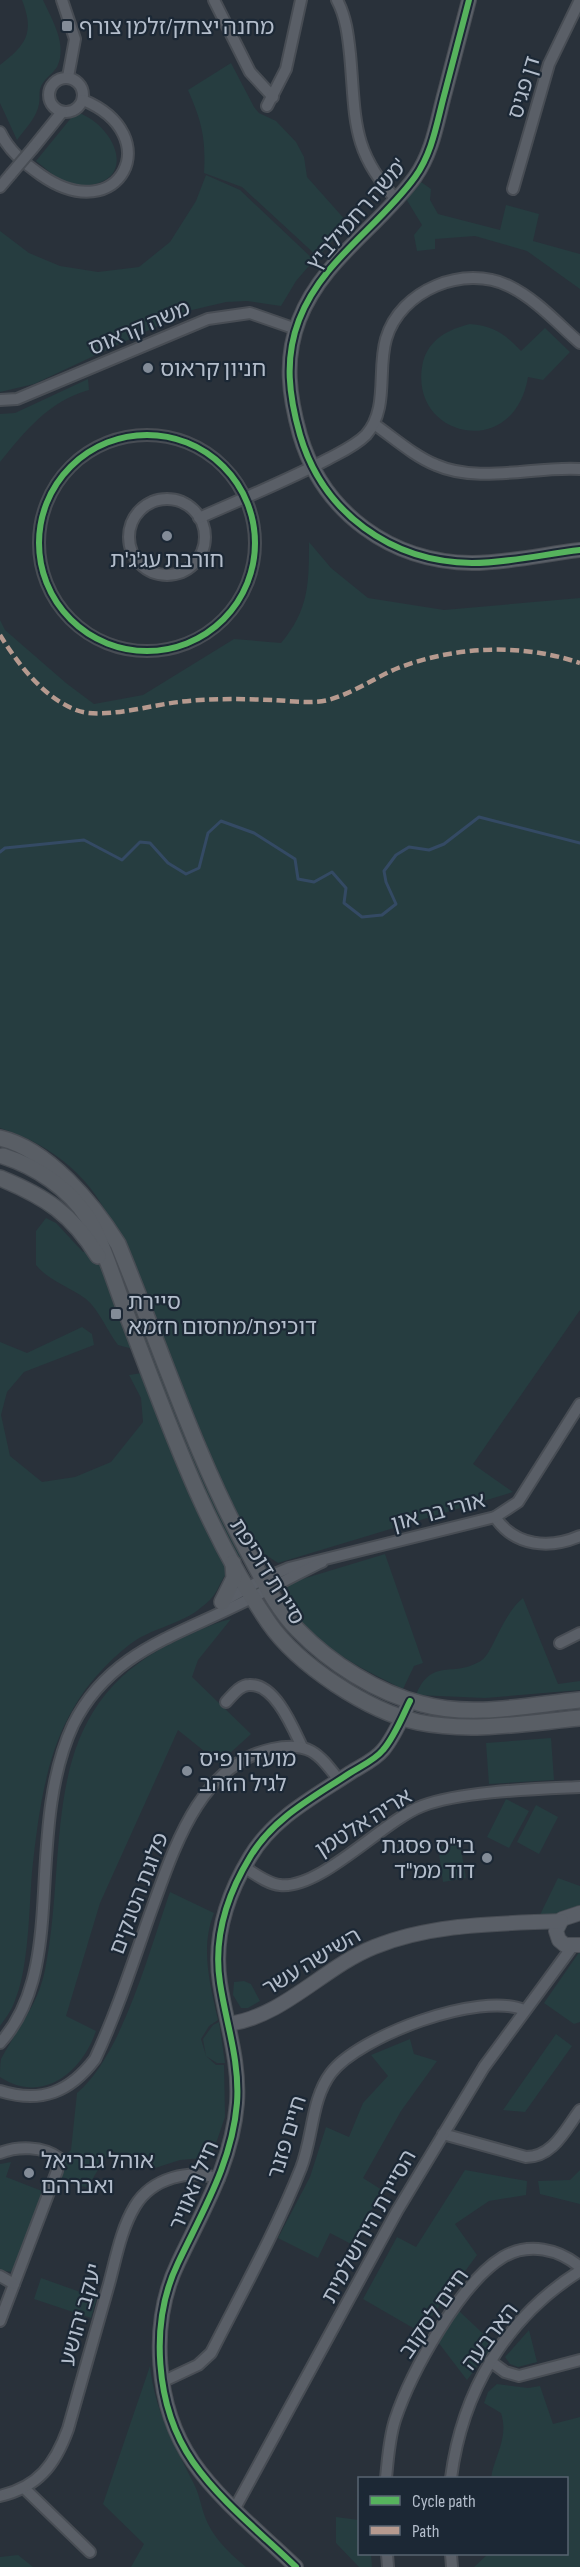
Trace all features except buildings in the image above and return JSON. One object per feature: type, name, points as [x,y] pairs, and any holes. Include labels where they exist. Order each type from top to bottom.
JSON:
[{"type":"main road","name":"סיירת דוכיפת","points":[[0,1138],[23,1148],[64,1176],[95,1210],[118,1244],[224,1509],[266,1584],[298,1630],[320,1649],[372,1685],[406,1699],[459,1710],[580,1700]]},
{"type":"main road","name":"סיירת דוכיפת","points":[[2,1161],[41,1185],[66,1204],[84,1224],[107,1260],[190,1475],[233,1563],[270,1624],[288,1646],[364,1701],[399,1716],[459,1728],[580,1718]]},
{"type":"main road","points":[[0,1178],[48,1201],[70,1218],[89,1241],[114,1281]]},
{"type":"main road","points":[[222,1602],[234,1578],[233,1563]]},
{"type":"street","points":[[62,0],[75,39],[68,77]]},
{"type":"street","points":[[214,0],[250,72],[270,101],[286,69],[301,0]]},
{"type":"street","points":[[337,0],[347,32],[360,144],[370,167],[397,200]]},
{"type":"street","name":"משה רחמילביץ'","points":[[469,0],[429,150],[416,176],[397,200],[317,284],[296,329],[290,356],[290,391],[296,421],[321,486],[340,508],[375,537],[406,551],[434,558],[475,563],[580,550]]},
{"type":"street","name":"דן פגיס","points":[[513,189],[549,64],[580,0]]},
{"type":"street","points":[[0,187],[62,112],[76,109],[83,100],[82,87],[74,79],[68,77],[56,81],[49,91],[52,105],[62,112]]},
{"type":"street","points":[[0,132],[13,153],[50,182],[74,191],[105,189],[117,182],[126,167],[129,155],[123,131],[113,116],[83,100]]},
{"type":"street","points":[[199,518],[312,467],[358,443],[374,424],[379,409],[384,350],[392,324],[409,302],[442,283],[476,280],[506,285],[531,301],[580,344]]},
{"type":"street","name":"משה קראוס","points":[[0,400],[17,399],[208,319],[250,313],[296,329]]},
{"type":"street","points":[[374,424],[423,458],[448,470],[482,473],[580,469]]},
{"type":"street","points":[[136,435],[153,435],[191,444],[224,465],[245,498],[252,517],[256,542],[253,568],[244,592],[229,615],[208,633],[181,646],[157,651],[132,650],[109,645],[84,631],[69,619],[55,600],[43,573],[39,549],[40,522],[45,506],[64,472],[78,459],[102,444],[136,435]]},
{"type":"street","points":[[164,499],[175,500],[186,504],[199,518],[204,542],[200,555],[182,572],[159,574],[142,566],[135,558],[130,548],[129,530],[137,513],[144,507],[164,499]]},
{"type":"street","name":"אורי בר און","points":[[251,1592],[322,1562],[495,1518],[518,1502],[580,1404]]},
{"type":"street","points":[[495,1518],[508,1532],[534,1544],[550,1544],[580,1536]]},
{"type":"street","points":[[193,1625],[222,1602],[251,1592]]},
{"type":"street","points":[[0,2043],[23,2011],[34,1972],[42,1926],[52,1800],[73,1726],[93,1695],[118,1667],[145,1648],[193,1625],[251,1592]]},
{"type":"street","points":[[560,1643],[580,1632]]},
{"type":"street","points":[[226,1702],[242,1687],[249,1684],[259,1686],[270,1693],[288,1717],[302,1747],[317,1755],[339,1780]]},
{"type":"street","name":"חיל האוויר","points":[[296,2567],[200,2472],[186,2451],[175,2430],[164,2381],[159,2332],[162,2309],[177,2265],[219,2179],[231,2148],[238,2089],[229,2024],[220,1982],[219,1943],[228,1902],[244,1867],[270,1830],[292,1811],[362,1765],[399,1716],[406,1699]]},
{"type":"street","name":"פלוגת הטנקים","points":[[0,2091],[16,2096],[45,2096],[71,2085],[83,2074],[103,2042],[177,1843],[198,1805],[212,1786],[240,1761],[286,1746],[302,1747]]},
{"type":"street","name":"אריה אלטמן","points":[[244,1867],[270,1882],[291,1885],[305,1881],[332,1865],[424,1805],[499,1793],[580,1787]]},
{"type":"street","points":[[566,1938],[580,1913]]},
{"type":"street","name":"השישה עשר","points":[[229,2024],[256,2018],[350,1959],[396,1939],[463,1927],[523,1923],[542,1926],[566,1938]]},
{"type":"street","name":"הסיירת הירושלמית","points":[[235,2508],[397,2211],[484,2067],[550,1974],[566,1938]]},
{"type":"street","name":"חיים פזנר","points":[[164,2381],[198,2365],[211,2353],[301,2168],[322,2088],[337,2067],[372,2041],[475,2005],[501,2005],[524,2010]]},
{"type":"street","points":[[443,2134],[526,2157],[536,2157],[553,2147],[580,2110]]},
{"type":"street","points":[[0,2153],[9,2150],[40,2149],[59,2158],[57,2171],[0,2321]]},
{"type":"street","name":"יעקב יהושע","points":[[0,2496],[24,2488],[42,2477],[59,2453],[68,2429],[123,2234],[135,2205],[150,2190],[176,2176],[191,2173],[219,2179]]},
{"type":"street","name":"חיים לסקוב","points":[[386,2477],[395,2422],[412,2376],[439,2330],[481,2276],[504,2256],[529,2249],[559,2253],[580,2269]]},
{"type":"street","name":"הארבעה","points":[[451,2477],[461,2424],[478,2380],[490,2361],[535,2309],[580,2269]]},
{"type":"street","points":[[0,2276],[14,2284]]},
{"type":"street","points":[[490,2361],[505,2372],[519,2376],[580,2360]]},
{"type":"street","points":[[24,2488],[90,2552]]},
{"type":"green space","points":[[22,0],[43,0],[54,24],[61,50],[57,67],[43,82],[40,89],[36,114],[17,140],[0,103],[0,65],[16,51],[26,37],[28,21]]},
{"type":"green space","points":[[231,63],[254,107],[259,113],[276,121],[296,142],[304,157],[307,177],[348,223],[318,257],[242,187],[204,173],[202,131],[188,90]]},
{"type":"green space","points":[[76,112],[101,127],[110,138],[115,150],[117,162],[114,172],[105,180],[90,185],[78,186],[66,183],[36,161]]},
{"type":"green space","points":[[206,175],[240,190],[314,260],[296,281],[281,306],[247,301],[226,302],[192,310],[34,384],[0,392],[0,231],[29,253],[60,266],[98,272],[139,267],[170,242],[196,201]]},
{"type":"green space","points":[[421,182],[431,189],[430,200],[438,214],[500,230],[506,205],[539,214],[533,241],[580,254],[580,289],[527,251],[475,236],[435,239],[435,249],[417,251],[414,235],[422,225],[405,197]]},
{"type":"green space","points":[[470,324],[498,332],[521,351],[545,328],[570,352],[543,380],[528,377],[519,404],[503,421],[484,430],[464,430],[445,422],[430,408],[422,388],[423,362],[430,347],[447,332]]},
{"type":"green space","points":[[88,379],[89,390],[50,409],[29,428],[0,462],[0,414],[15,413]]},
{"type":"green space","points":[[309,542],[331,568],[368,598],[444,610],[580,598],[580,1310],[473,1464],[513,1492],[278,1563],[257,1549],[231,1568],[214,1595],[205,1604],[182,1620],[145,1635],[129,1645],[103,1668],[83,1693],[68,1719],[47,1776],[36,1838],[23,1973],[13,2006],[0,2026],[0,1342],[27,1353],[82,1327],[92,1334],[94,1345],[24,1372],[7,1392],[1,1415],[10,1456],[42,1482],[75,1477],[111,1462],[143,1422],[141,1398],[129,1375],[142,1373],[133,1349],[118,1345],[86,1299],[47,1276],[36,1265],[36,1231],[46,1218],[56,1223],[83,1252],[115,1232],[106,1213],[84,1180],[70,1166],[38,1144],[0,1128],[0,620],[5,630],[94,704],[143,695],[234,639],[281,643],[297,619],[306,596]]},
{"type":"green space","points":[[385,1554],[423,1663],[414,1666],[403,1689],[352,1662],[320,1640],[306,1627],[284,1596],[288,1585],[296,1581]]},
{"type":"green space","points":[[523,1598],[558,1684],[580,1681],[580,1690],[485,1698],[416,1695],[422,1683],[429,1676],[444,1670],[472,1665],[482,1660],[509,1614]]},
{"type":"green space","points":[[231,1619],[198,1660],[192,1677],[251,1734],[219,1763],[178,1730],[100,1903],[66,2016],[96,2031],[90,2046],[71,2071],[59,2080],[46,2086],[16,2085],[0,2077],[1,2059],[32,2006],[42,1983],[52,1923],[66,1785],[78,1743],[97,1705],[128,1671],[172,1643],[208,1626]]},
{"type":"green space","points":[[551,1738],[554,1780],[489,1784],[486,1743]]},
{"type":"green space","points":[[506,1799],[529,1811],[509,1848],[487,1837]]},
{"type":"green space","points":[[536,1805],[558,1817],[539,1854],[517,1842]]},
{"type":"green space","points":[[460,1844],[466,1878],[443,1882],[438,1847]]},
{"type":"green space","points":[[558,1878],[580,1886],[580,1910],[568,1914],[540,1915]]},
{"type":"green space","points":[[170,1892],[214,1913],[207,1953],[218,2020],[209,2026],[201,2039],[206,2056],[216,2065],[224,2065],[225,2117],[214,2149],[203,2158],[180,2160],[152,2169],[110,2150],[87,2188],[62,2179],[59,2161],[71,2150],[77,2093],[93,2076],[108,2054],[121,2028],[144,1970]]},
{"type":"green space","points":[[580,1951],[580,2022],[574,2024],[544,2003]]},
{"type":"green space","points":[[244,1981],[251,1984],[260,2001],[248,2008],[241,2008],[233,1995],[234,1982]]},
{"type":"green space","points":[[219,2022],[225,2063],[217,2063],[206,2056],[203,2039],[213,2025]]},
{"type":"green space","points":[[556,2034],[572,2046],[525,2112],[503,2110]]},
{"type":"green space","points":[[410,2039],[414,2054],[437,2061],[401,2111],[363,2178],[382,2190],[353,2245],[330,2233],[318,2258],[278,2238],[310,2177],[326,2127],[349,2137],[363,2103],[388,2076],[371,2055]]},
{"type":"green space","points":[[11,2162],[6,2177],[42,2191],[16,2265],[11,2272],[0,2270],[0,2164]]},
{"type":"green space","points":[[465,2170],[527,2181],[526,2195],[489,2201],[455,2224],[477,2255],[420,2332],[363,2299],[397,2237],[416,2247]]},
{"type":"green space","points":[[580,2170],[580,2204],[540,2194],[538,2181],[570,2180]]},
{"type":"green space","points":[[41,2278],[97,2298],[91,2318],[34,2299]]},
{"type":"green space","points":[[459,2311],[494,2344],[467,2380],[438,2342]]},
{"type":"green space","points":[[529,2330],[537,2362],[518,2367],[510,2364],[505,2357]]},
{"type":"green space","points":[[150,2366],[152,2383],[161,2412],[195,2486],[208,2525],[222,2545],[246,2567],[131,2567],[144,2544],[103,2504]]},
{"type":"green space","points":[[497,2384],[528,2388],[540,2386],[553,2424],[580,2417],[580,2567],[474,2567],[487,2555],[568,2555],[568,2477],[491,2477],[502,2438],[503,2422],[501,2413],[484,2403],[488,2392]]},
{"type":"green space","points":[[336,2517],[358,2520],[358,2555],[371,2555],[372,2567],[359,2567],[336,2543]]},
{"type":"green space","points":[[18,2555],[33,2567],[0,2567],[0,2557]]},
{"type":"waterway","points":[[0,852],[5,848],[84,840],[122,860],[140,842],[150,843],[168,863],[186,874],[199,868],[208,833],[221,821],[254,833],[295,859],[298,879],[314,882],[332,872],[346,888],[344,903],[362,917],[382,915],[396,904],[386,882],[384,871],[396,855],[409,847],[429,850],[444,844],[479,817],[580,843]]},
{"type":"marked path","points":[[0,635],[23,668],[42,688],[64,704],[86,713],[112,713],[202,700],[301,702],[328,700],[398,668],[466,651],[535,652],[580,663]]},
{"type":"cycle path","points":[[469,0],[434,136],[421,167],[401,195],[322,279],[299,320],[291,349],[290,363],[293,406],[300,435],[311,463],[325,488],[343,510],[364,528],[388,543],[414,554],[472,563],[513,560],[580,550]]},
{"type":"cycle path","points":[[158,435],[198,448],[216,459],[231,474],[247,502],[255,532],[255,543],[255,554],[247,584],[231,612],[216,627],[188,643],[168,649],[136,651],[96,638],[78,627],[63,612],[47,584],[41,564],[39,532],[52,492],[63,474],[78,459],[106,443],[126,437],[158,435]]},
{"type":"cycle path","points":[[296,2567],[216,2490],[193,2462],[180,2440],[164,2391],[160,2364],[163,2312],[178,2263],[223,2166],[234,2125],[237,2103],[236,2072],[220,1983],[218,1950],[224,1917],[235,1886],[259,1843],[282,1820],[295,1809],[380,1754],[395,1733],[410,1701]]},
{"type":"place","name":"מחנה יצחק/זלמן צורף","points":[[67,26]]},
{"type":"place","name":"חניון קראוס","points":[[148,368]]},
{"type":"place","name":"חורבת עג'ג'ת","points":[[167,536]]},
{"type":"place","name":"סיירת דוכיפת/מחסום חזמא","points":[[116,1314]]},
{"type":"place","name":"מועדון פיס לגיל הזהב","points":[[187,1771]]},
{"type":"place","name":"בי\"ס פסגת דוד ממ\"ד","points":[[487,1858]]},
{"type":"place","name":"אוהל גבריאל ואברהם","points":[[29,2173]]}]
